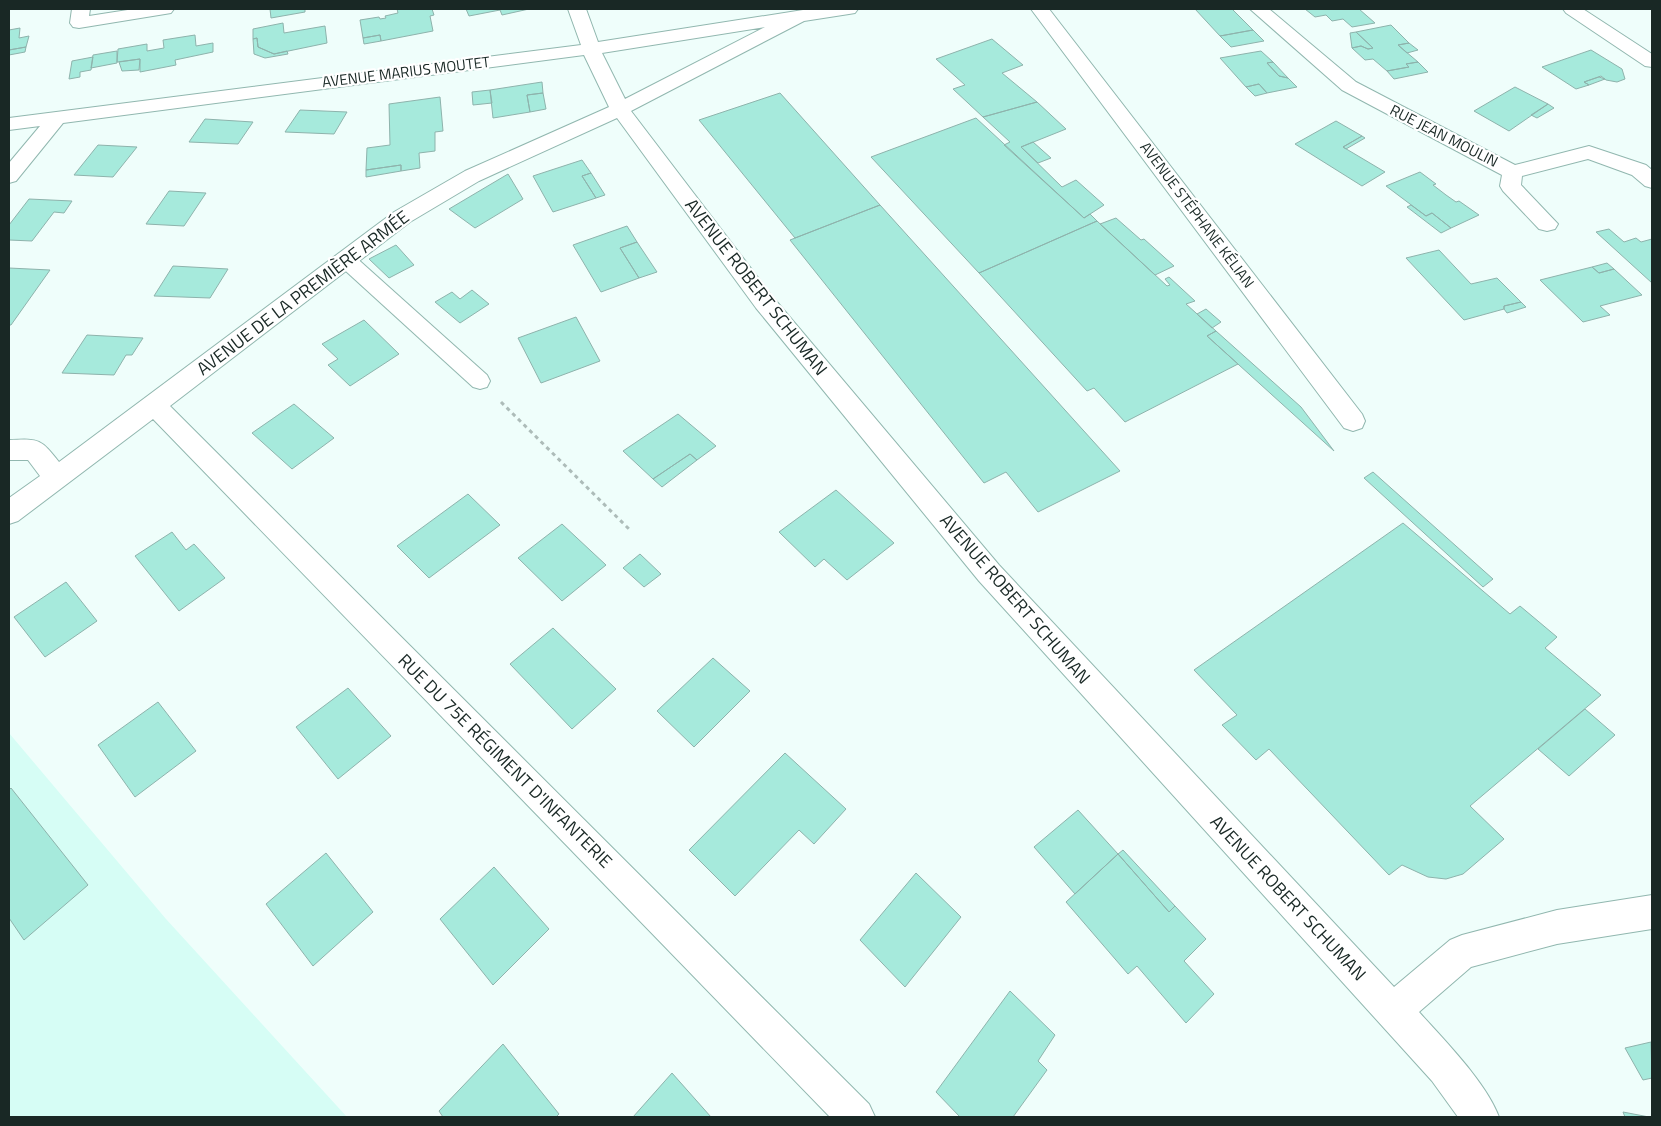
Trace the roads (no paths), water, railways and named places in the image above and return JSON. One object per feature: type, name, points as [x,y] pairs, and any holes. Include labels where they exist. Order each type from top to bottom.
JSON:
[{"type":"street","points":[[80,9],[79,23],[165,9]]},
{"type":"street","name":"AVENUE ROBERT SCHUMAN","points":[[577,9],[591,49],[620,109],[764,302],[989,573],[1445,1068],[1480,1117]]},
{"type":"street","name":"AVENUE MARIUS MOUTET","points":[[9,124],[591,49],[849,9]]},
{"type":"street","name":"AVENUE STÉPHANE KÉLIAN","points":[[1040,9],[1353,421]]},
{"type":"street","name":"RUE JEAN MOULIN","points":[[1260,9],[1349,86],[1514,172],[1589,152],[1639,170],[1652,181]]},
{"type":"street","points":[[1572,9],[1652,62]]},
{"type":"street","name":"AVENUE DE LA PREMIÈRE ARMÉE","points":[[9,513],[402,217],[472,176],[620,109],[803,15]]},
{"type":"street","points":[[9,176],[57,118]]},
{"type":"street","points":[[1514,172],[1510,186],[1547,224]]},
{"type":"street","name":"RUE DU 75E RÉGIMENT D'INFANTERIE","points":[[154,405],[856,1117]]},
{"type":"street","points":[[9,450],[35,450],[56,477]]},
{"type":"street","points":[[1393,1011],[1462,952],[1557,928],[1652,912]]},
{"type":"lane","points":[[345,259],[480,382]]}]
